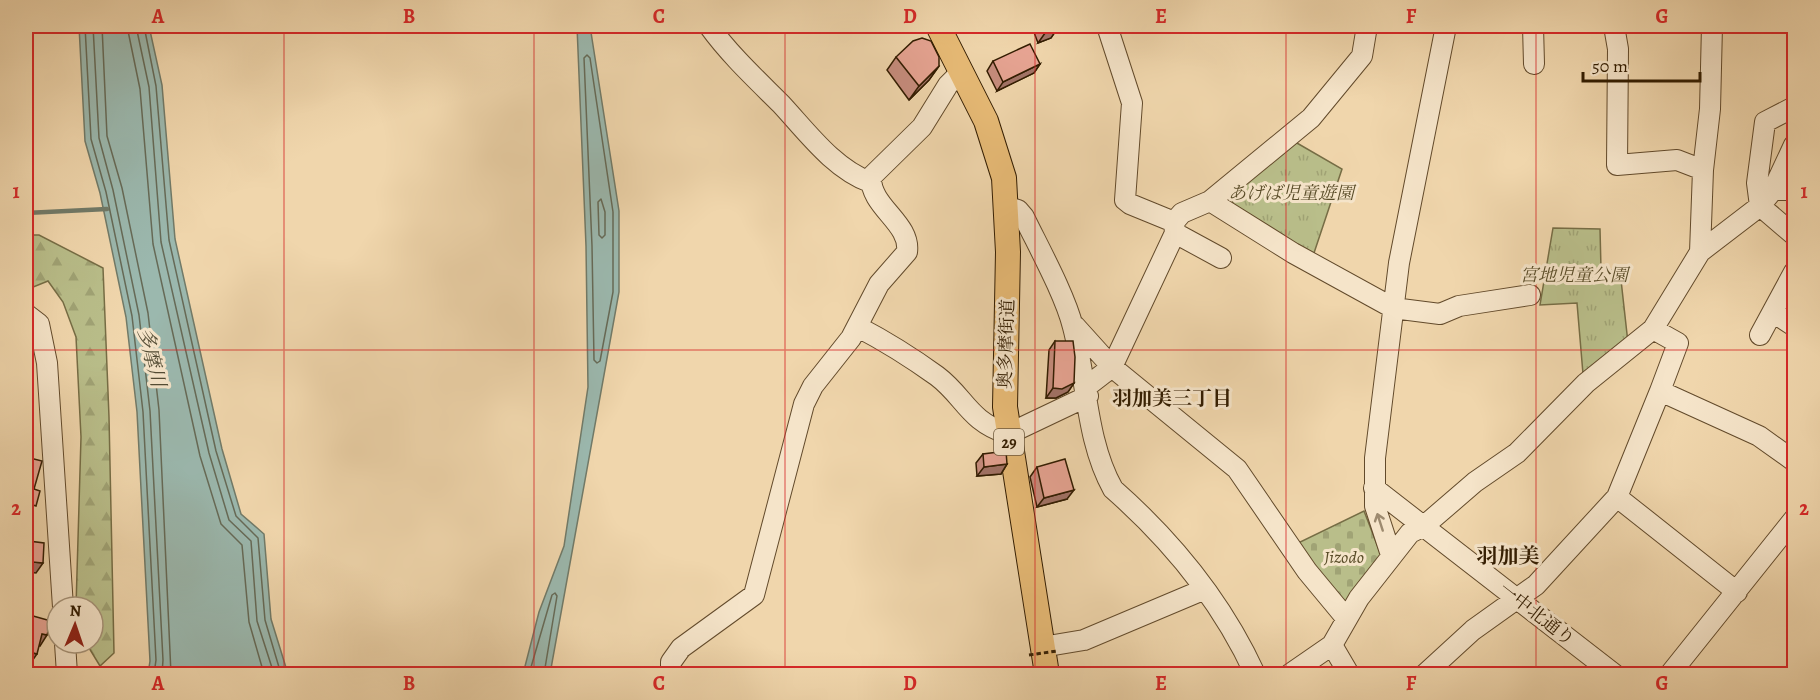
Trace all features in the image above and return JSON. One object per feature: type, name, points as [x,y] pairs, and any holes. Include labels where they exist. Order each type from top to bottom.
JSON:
[{"type":"main road","name":"奥多摩街道","points":[[938,26],[962,71],[997,148],[1008,207],[1004,394],[1008,434],[1047,675]]},
{"type":"street","points":[[709,26],[724,46],[814,140],[854,176],[870,182]]},
{"type":"street","points":[[1107,26],[1132,103],[1125,200],[1175,227],[1221,258]]},
{"type":"street","points":[[858,327],[937,376],[969,412],[995,430],[1008,434],[1087,392],[1112,367],[1182,213],[1209,201],[1311,118],[1362,56],[1367,26]]},
{"type":"street","points":[[1391,555],[1375,506],[1375,458],[1393,308],[1412,196],[1446,26]]},
{"type":"street","points":[[1533,26],[1534,64]]},
{"type":"street","points":[[1614,26],[1618,49],[1617,165],[1677,160],[1702,170]]},
{"type":"street","points":[[1700,252],[1702,170],[1710,109],[1712,26]]},
{"type":"street","points":[[671,675],[671,662],[681,648],[754,595],[804,404],[813,386],[858,327],[872,294],[905,255],[908,245],[905,236],[876,197],[870,182],[873,172],[922,127],[948,85],[962,71]]},
{"type":"street","points":[[1290,675],[1332,645],[1346,618],[1391,555],[1410,533],[1424,526],[1475,482],[1517,453],[1586,383],[1653,329],[1700,252],[1760,206],[1765,186],[1766,122],[1794,107]]},
{"type":"street","points":[[1765,186],[1794,145]]},
{"type":"street","points":[[1765,186],[1794,190]]},
{"type":"street","points":[[1209,201],[1293,254],[1393,308],[1440,314],[1459,306],[1530,295]]},
{"type":"street","points":[[1760,206],[1794,235]]},
{"type":"street","points":[[1008,207],[1018,210],[1024,217],[1073,324],[1092,427],[1106,478],[1113,489],[1171,544],[1205,589],[1245,653],[1255,675]]},
{"type":"street","points":[[1760,335],[1774,313],[1794,272]]},
{"type":"street","points":[[1774,313],[1794,326]]},
{"type":"street","points":[[26,314],[39,324],[47,363],[62,595]]},
{"type":"street","points":[[1073,324],[1112,367],[1237,469],[1307,571],[1346,618]]},
{"type":"street","points":[[1425,675],[1473,630],[1536,585],[1617,497],[1678,343],[1653,329]]},
{"type":"street","points":[[1660,391],[1759,436],[1794,461]]},
{"type":"street","name":"一中北通り","points":[[1374,488],[1614,675]]},
{"type":"street","points":[[1617,497],[1737,592]]},
{"type":"street","points":[[1670,675],[1794,519]]},
{"type":"street","points":[[1043,651],[1084,640],[1205,589]]},
{"type":"street","points":[[1332,645],[1349,675]]},
{"type":"street","points":[[66,655],[68,675]]},
{"type":"green space","name":"あげば児童遊園","points":[[1290,139],[1342,169],[1313,256],[1235,208],[1230,195]]},
{"type":"green space","name":"宮地児童公園","points":[[1553,228],[1600,229],[1601,269],[1620,271],[1628,343],[1583,374],[1577,303],[1540,305]]},
{"type":"green space","points":[[26,235],[39,235],[103,268],[114,653],[100,666],[93,655],[105,655],[105,595],[76,595],[81,437],[76,337],[63,302],[48,281],[26,290]]},
{"type":"green space","name":"Jizodo","points":[[1364,511],[1383,560],[1342,612],[1296,544]]},
{"type":"water","name":"多摩川","points":[[79,26],[149,26],[162,85],[175,239],[222,449],[241,514],[264,534],[271,619],[288,674],[148,674],[150,661],[137,412],[126,317],[100,193],[85,141]]},
{"type":"water","points":[[577,26],[590,26],[619,211],[619,292],[550,674],[523,674],[539,612],[564,546],[588,387],[586,246]]},
{"type":"building","points":[[922,38],[931,41],[939,57],[939,66],[919,86],[896,57],[913,41]]},
{"type":"building","points":[[1030,44],[1040,64],[1003,82],[993,61]]},
{"type":"building","points":[[1055,341],[1073,341],[1074,383],[1062,389],[1053,388]]},
{"type":"building","points":[[26,347],[29,348],[26,369]]},
{"type":"building","points":[[1006,451],[1007,464],[984,467],[983,454]]},
{"type":"building","points":[[26,457],[42,461],[34,489],[40,491],[36,506],[33,505],[29,541],[44,543],[43,563],[33,562],[28,589],[26,588]]},
{"type":"building","points":[[1065,459],[1074,490],[1044,498],[1037,467]]},
{"type":"building","points":[[26,614],[45,619],[45,635],[42,634],[37,654],[26,651]]},
{"type":"waterway","points":[[26,213],[107,209]]},
{"type":"district","name":"羽加美三丁目","points":[[1172,398]]},
{"type":"district","name":"羽加美","points":[[1508,556]]}]
